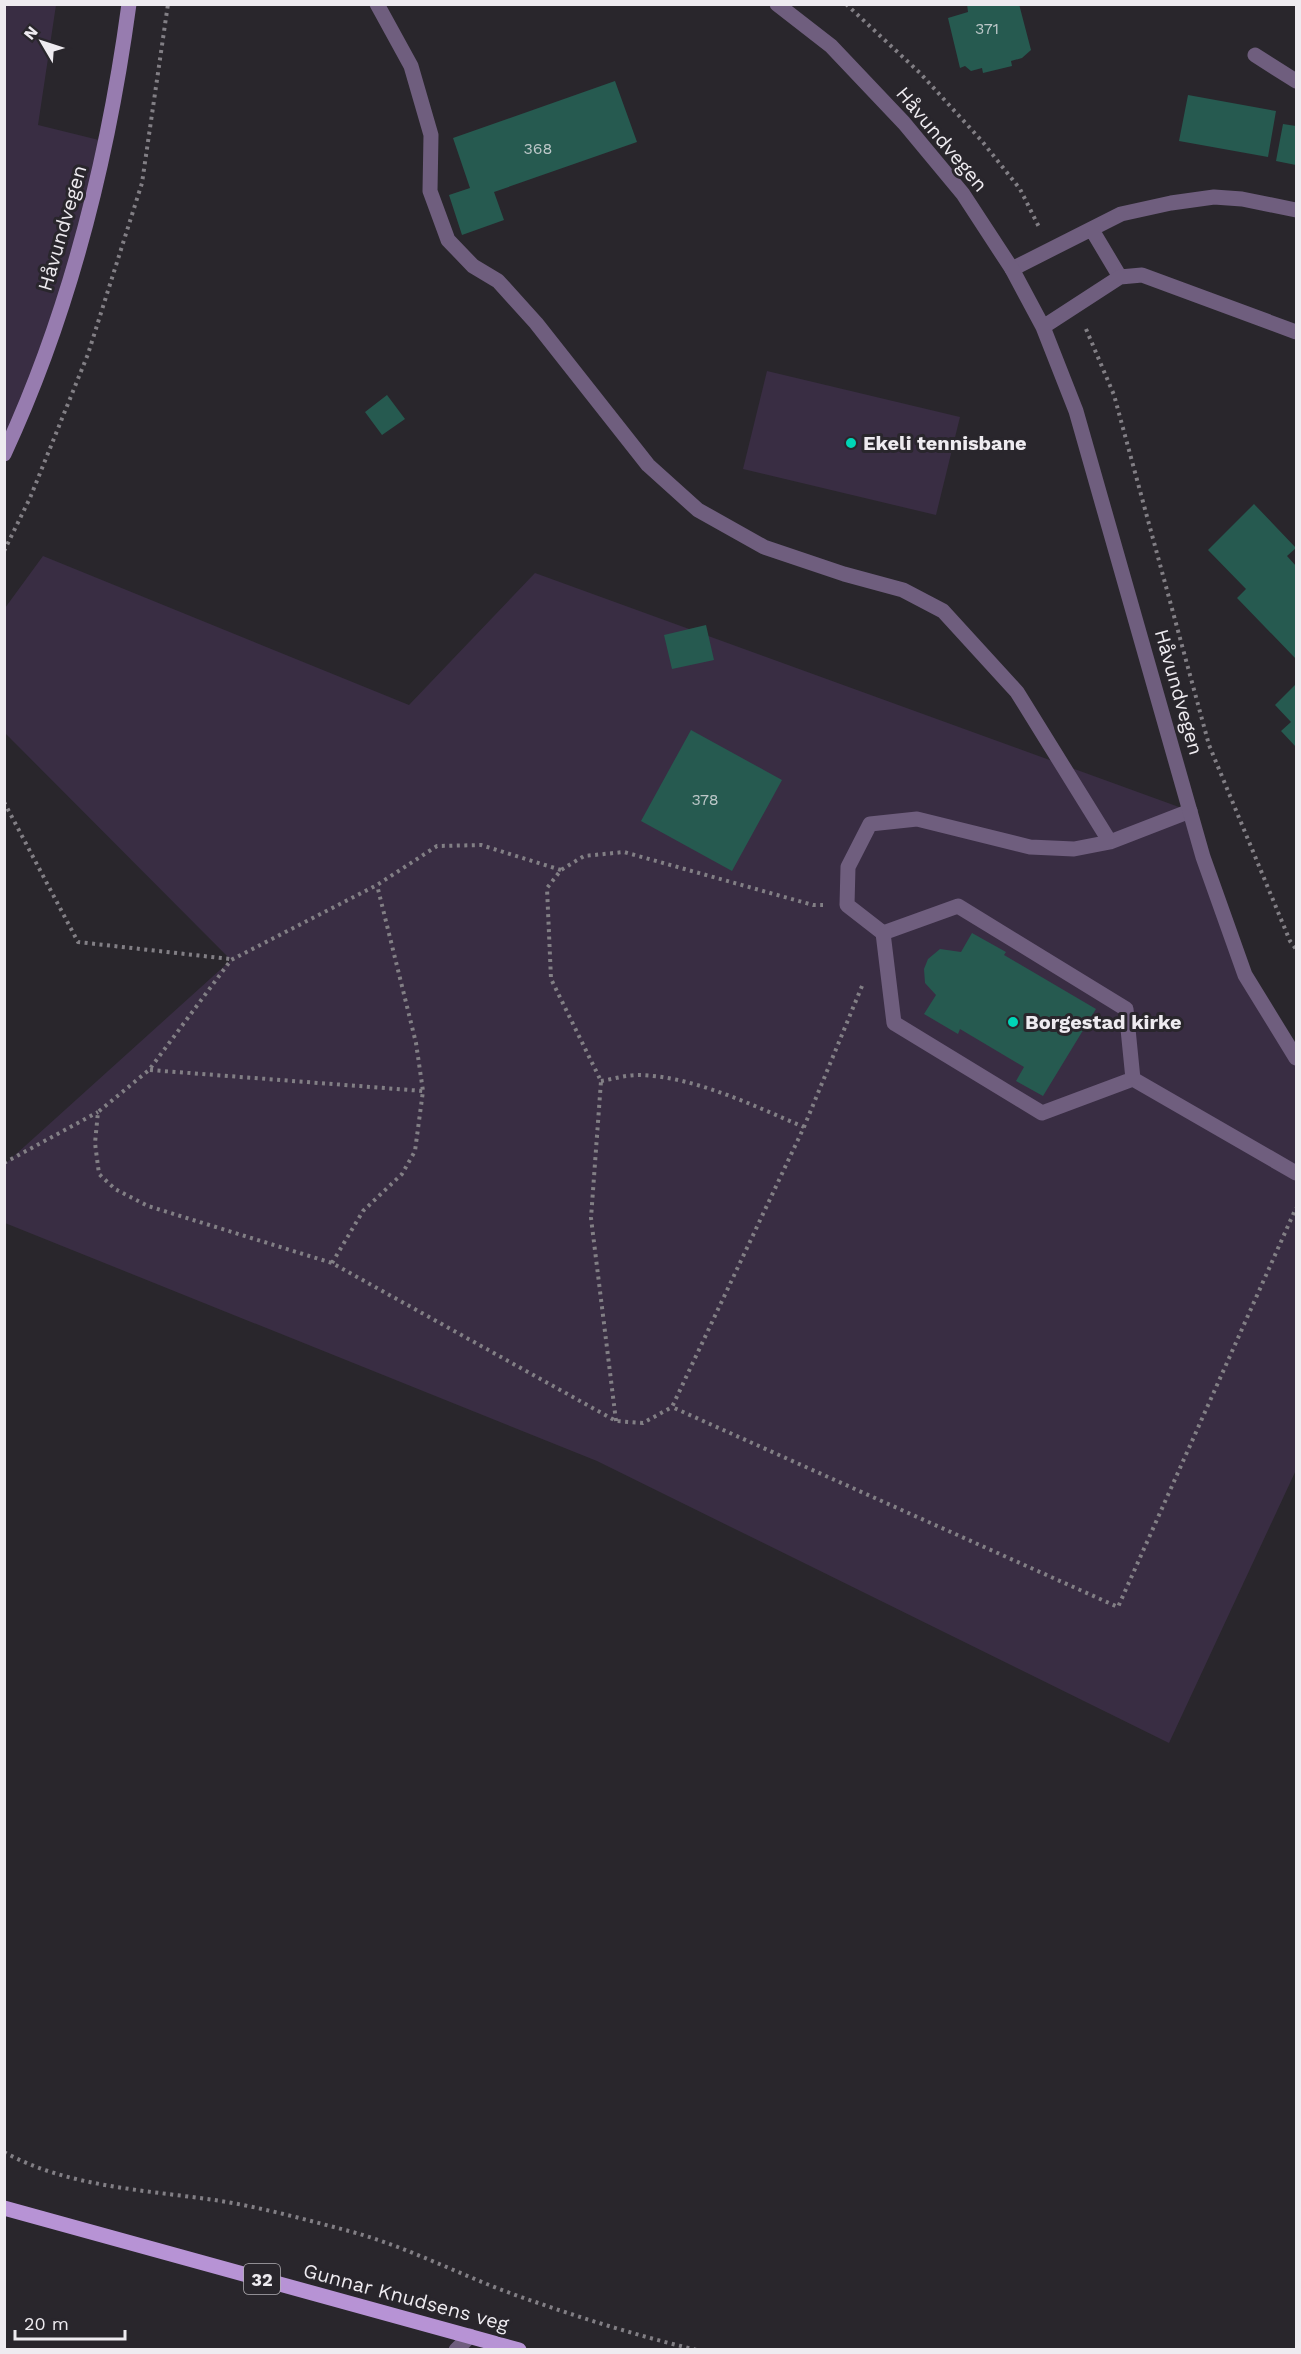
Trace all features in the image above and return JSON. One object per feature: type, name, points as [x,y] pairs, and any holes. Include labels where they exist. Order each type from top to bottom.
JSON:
[{"type":"main road","name":"Håvundvegen","points":[[4,454],[57,323],[84,232],[107,142],[129,4]]},
{"type":"main road","name":"Gunnar Knudsens veg","points":[[4,2208],[519,2349]]},
{"type":"street","points":[[377,4],[411,66],[431,135],[430,191],[448,240],[473,266],[498,281],[536,323],[648,465],[698,510],[764,547],[903,590],[943,611],[1017,692],[1110,842]]},
{"type":"street","name":"Håvundvegen","points":[[777,4],[831,46],[904,123],[963,194],[1012,269],[1042,327],[1076,411],[1203,858],[1245,975],[1296,1058]]},
{"type":"street","points":[[1255,55],[1296,81]]},
{"type":"street","points":[[1012,269],[1121,214],[1171,203],[1214,197],[1242,199],[1296,210]]},
{"type":"street","points":[[1092,230],[1120,277]]},
{"type":"street","points":[[1042,327],[1120,277],[1143,275],[1296,332]]},
{"type":"street","points":[[1132,1079],[1042,1113],[894,1023],[883,933],[847,905],[848,867],[870,824],[917,819],[1030,847],[1074,849],[1110,842],[1190,811]]},
{"type":"street","points":[[883,933],[958,906],[1126,1009],[1132,1079]]},
{"type":"street","points":[[1132,1079],[1296,1173]]},
{"type":"street","points":[[456,2349],[470,2336]]},
{"type":"path","points":[[4,551],[30,498],[88,354],[142,183],[168,4]]},
{"type":"path","points":[[4,802],[78,942],[231,960]]},
{"type":"path","points":[[4,1163],[98,1112],[149,1070],[231,960],[377,885],[437,846],[481,845],[561,870]]},
{"type":"path","points":[[616,1421],[591,1218],[601,1081],[551,979],[548,888],[561,870],[584,856],[624,852],[813,905],[847,905]]},
{"type":"path","points":[[332,1263],[363,1211],[402,1174],[415,1151],[423,1091],[417,1042],[377,885]]},
{"type":"path","points":[[98,1112],[95,1143],[99,1174],[115,1190],[148,1206],[332,1263],[616,1421],[643,1423],[672,1407],[804,1127],[866,976]]},
{"type":"path","points":[[149,1070],[423,1091]]},
{"type":"path","points":[[601,1081],[637,1075],[675,1081],[728,1095],[804,1127]]},
{"type":"path","points":[[672,1407],[1118,1607],[1296,1208]]},
{"type":"path","points":[[4,2152],[19,2160],[126,2189],[223,2201],[352,2232],[423,2257],[509,2293],[593,2320],[697,2349]]},
{"type":"shaded area","points":[[5,5],[56,5],[38,125],[107,142],[56,323],[5,439]]},
{"type":"shaded area","name":"Ekeli tennisbane","points":[[767,371],[960,417],[936,515],[743,469]]},
{"type":"shaded area","points":[[43,556],[409,705],[535,573],[1190,811],[1245,975],[1296,1058],[1296,1470],[1169,1743],[597,1461],[5,1223],[4,1165],[231,960],[5,733],[5,608]]},
{"type":"building","points":[[967,4],[1019,4],[1031,50],[1022,58],[1011,61],[1012,66],[983,73],[982,68],[971,71],[965,66],[960,68],[948,18],[968,12]]},
{"type":"building","points":[[615,81],[637,142],[494,192],[504,220],[462,235],[449,195],[470,188],[453,138]]},
{"type":"building","points":[[1188,95],[1276,111],[1268,157],[1179,141]]},
{"type":"building","points":[[1283,124],[1296,126],[1296,165],[1276,161]]},
{"type":"building","points":[[387,395],[405,419],[382,435],[365,412]]},
{"type":"building","points":[[1254,504],[1296,548],[1287,556],[1296,566],[1296,659],[1237,598],[1246,589],[1208,550]]},
{"type":"building","points":[[706,625],[714,660],[672,669],[664,635]]},
{"type":"building","points":[[1296,684],[1296,747],[1281,731],[1291,722],[1275,705]]},
{"type":"building","points":[[691,730],[782,780],[732,871],[641,821]]},
{"type":"building","name":"Borgestad kirke","points":[[972,933],[1006,952],[1004,955],[1096,1009],[1043,1096],[1016,1081],[1024,1067],[960,1029],[958,1034],[924,1014],[936,995],[925,983],[924,969],[928,959],[940,949],[961,952]]},
{"type":"place","name":"Ekeli tennisbane","points":[[851,443]]},
{"type":"place","name":"Borgestad kirke","points":[[1013,1022]]}]
